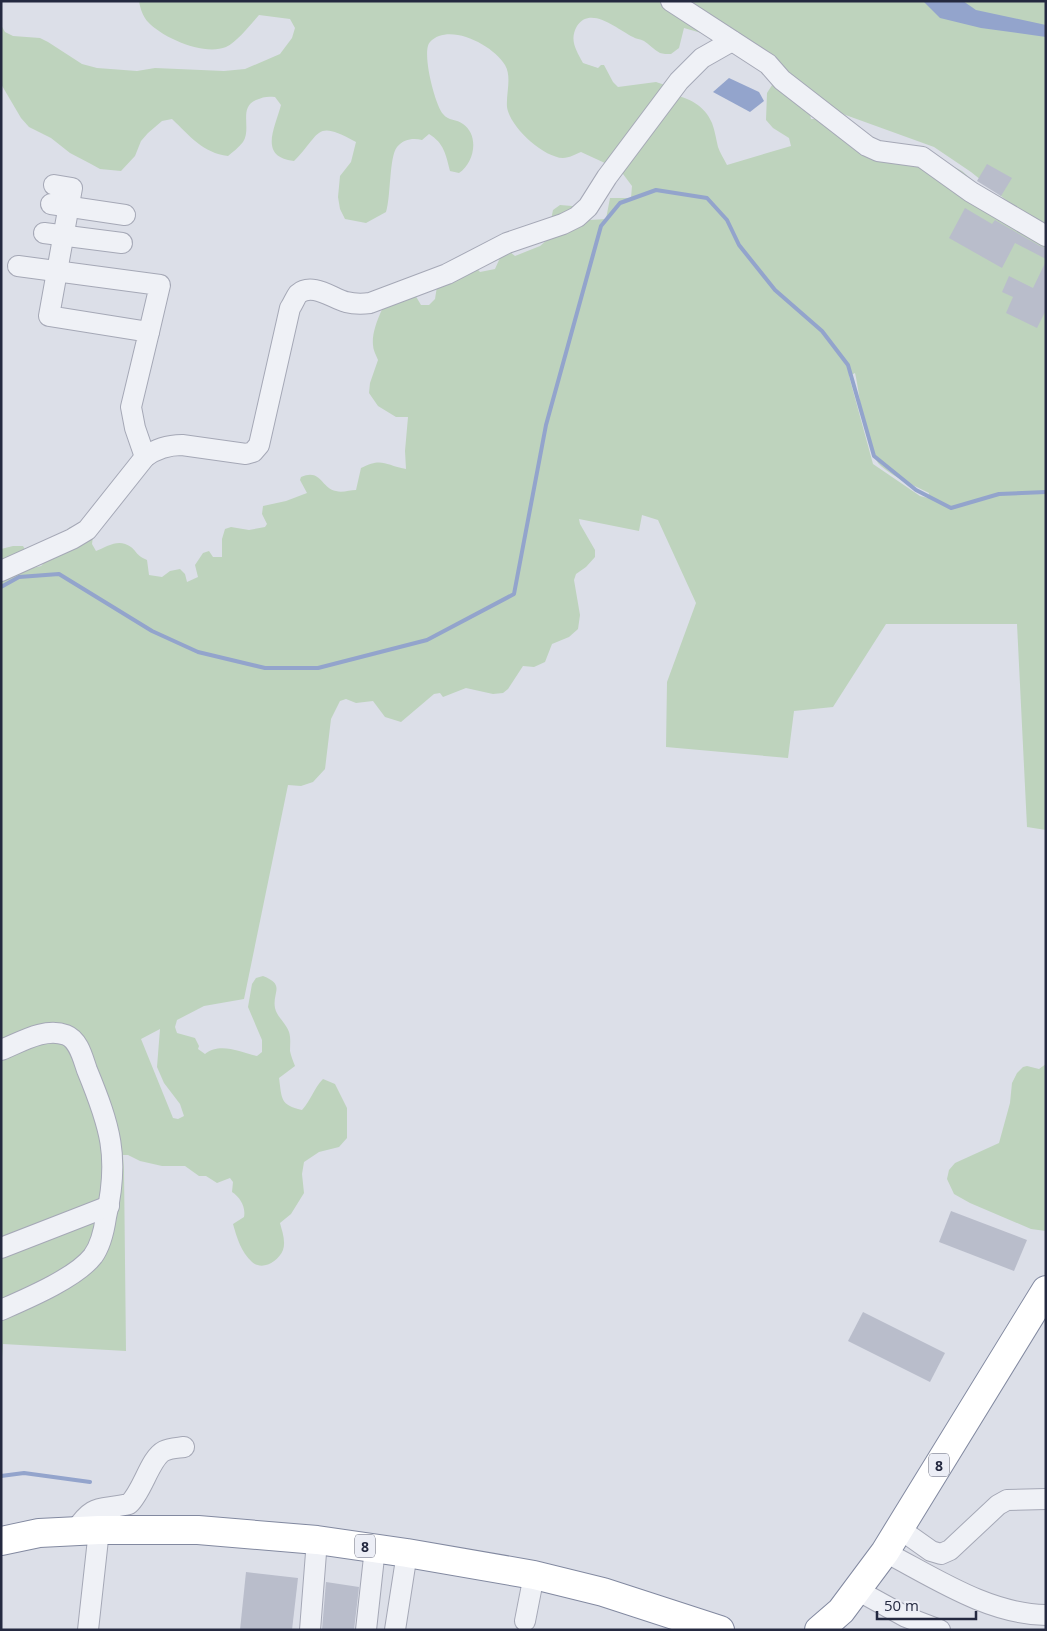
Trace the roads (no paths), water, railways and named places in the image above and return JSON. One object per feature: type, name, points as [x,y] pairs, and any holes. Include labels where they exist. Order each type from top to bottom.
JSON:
[{"type":"highway","name":"8","points":[[820,1630],[841,1611],[886,1552],[1046,1290]]},
{"type":"highway","name":"8","points":[[1,1541],[39,1533],[87,1530],[198,1530],[317,1540],[534,1575],[603,1592],[704,1627]]},
{"type":"street","points":[[671,1],[768,64],[782,80],[867,146],[878,151],[922,157],[972,192],[1046,236]]},
{"type":"street","points":[[1,571],[88,530],[145,457],[155,450],[172,445],[182,445],[246,454],[253,452],[259,446],[290,308],[298,295],[312,289],[346,302],[370,303],[447,274],[507,244],[563,224],[577,216],[588,207],[607,177],[679,81],[702,58],[732,42]]},
{"type":"street","points":[[125,216],[58,199],[64,236],[49,316],[149,332]]},
{"type":"street","points":[[44,233],[122,243]]},
{"type":"street","points":[[18,266],[160,285],[131,407],[135,428],[145,457]]},
{"type":"street","points":[[1,1050],[36,1036],[54,1032],[68,1036],[78,1046],[103,1108],[112,1144],[112,1189],[109,1206],[102,1237],[92,1257],[77,1270],[41,1292],[1,1310]]},
{"type":"street","points":[[1,1248],[109,1206]]},
{"type":"street","points":[[88,1630],[87,1530],[84,1517],[100,1508],[129,1504],[138,1493],[157,1457],[163,1452],[184,1446]]},
{"type":"street","points":[[900,1529],[931,1551],[941,1554],[950,1550],[998,1505],[1006,1500],[1046,1499]]},
{"type":"street","points":[[310,1630],[317,1540]]},
{"type":"street","points":[[366,1630],[375,1548]]},
{"type":"street","points":[[886,1552],[946,1585],[978,1599],[1015,1612],[1046,1615]]},
{"type":"street","points":[[395,1630],[407,1553]]},
{"type":"street","points":[[525,1621],[534,1575]]},
{"type":"street","points":[[857,1590],[906,1617],[940,1630]]},
{"type":"water","points":[[923,1],[963,1],[976,10],[1046,25],[1046,37],[981,28],[940,18]]},
{"type":"water","points":[[729,78],[759,92],[764,101],[750,112],[713,92]]},
{"type":"waterway","points":[[1,587],[19,577],[59,574],[152,631],[198,652],[265,668],[318,668],[427,640],[514,594],[546,425],[601,226],[620,203],[656,190],[707,198],[727,220],[739,245],[775,290],[822,331],[848,365],[874,456],[916,490],[951,508],[999,494],[1046,492]]},
{"type":"waterway","points":[[1,1476],[24,1473],[90,1482]]}]
